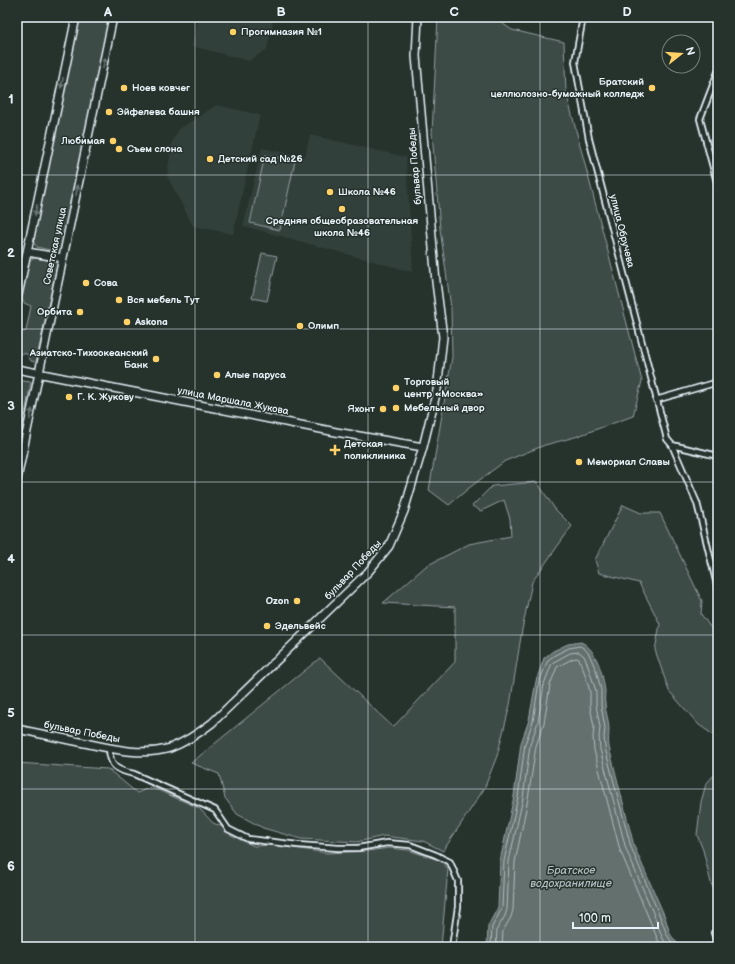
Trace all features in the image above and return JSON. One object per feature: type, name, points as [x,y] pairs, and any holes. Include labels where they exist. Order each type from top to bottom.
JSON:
[{"type":"street","points":[[17,300],[76,17]]},
{"type":"street","name":"Советская улица","points":[[17,479],[113,17]]},
{"type":"street","name":"бульвар Победы","points":[[17,729],[136,752],[156,751],[169,748],[191,738],[212,723],[359,580],[390,546],[404,511],[423,447],[437,390],[443,336],[436,282],[416,56],[418,17]]},
{"type":"street","name":"улица Обручева","points":[[583,17],[575,62],[589,139],[667,439],[672,445],[697,503],[718,590]]},
{"type":"street","points":[[718,72],[700,119],[718,186]]},
{"type":"street","points":[[27,252],[63,258]]},
{"type":"street","name":"улица Маршала Жукова","points":[[17,369],[336,432],[423,447]]},
{"type":"street","points":[[656,400],[718,382]]},
{"type":"street","points":[[672,445],[718,456]]},
{"type":"street","points":[[109,748],[110,759],[113,765],[124,772],[134,774],[215,810],[228,829],[248,839],[338,848],[358,848],[387,843],[410,845],[436,854],[450,862],[458,881],[458,907],[452,947]]},
{"type":"street","points":[[714,933],[718,944]]},
{"type":"shaded area","points":[[80,17],[110,17],[61,248],[58,251],[54,251],[37,247],[33,242]]},
{"type":"shaded area","name":"Прогимназия №1","points":[[198,17],[274,17],[267,49],[249,61],[192,46]]},
{"type":"shaded area","points":[[438,17],[493,17],[512,30],[564,42],[566,92],[642,381],[633,416],[575,437],[545,445],[505,461],[449,505],[429,490],[452,357],[451,308],[440,229],[432,133]]},
{"type":"shaded area","name":"Детский сад №26","points":[[217,105],[260,115],[233,234],[193,226],[167,176],[172,142],[179,129]]},
{"type":"shaded area","name":"Школа №46","points":[[310,135],[406,157],[413,272],[243,226],[262,148],[305,157]]},
{"type":"shaded area","points":[[265,155],[295,161],[280,230],[250,223]]},
{"type":"shaded area","points":[[262,253],[277,256],[267,301],[252,298]]},
{"type":"shaded area","points":[[35,258],[57,262],[36,362],[31,361],[27,354],[22,353],[17,357],[17,333],[26,331],[31,306],[24,303],[21,296],[29,262],[31,259]]},
{"type":"shaded area","points":[[17,380],[31,382],[17,455]]},
{"type":"shaded area","points":[[537,482],[555,509],[572,526],[532,582],[522,630],[510,705],[497,756],[484,789],[443,851],[423,841],[384,836],[357,842],[301,839],[263,828],[237,814],[225,798],[219,774],[191,763],[320,658],[393,727],[455,662],[455,607],[383,603],[426,566],[469,544],[511,536],[510,519],[504,500],[481,511],[472,506],[492,486]]},
{"type":"shaded area","points":[[623,505],[641,513],[660,513],[702,601],[701,614],[718,639],[718,738],[699,725],[669,691],[655,650],[660,624],[639,583],[599,573],[595,560]]},
{"type":"shaded area","points":[[17,763],[108,769],[137,793],[151,787],[199,808],[213,823],[228,829],[237,838],[254,846],[274,845],[327,853],[368,851],[389,848],[408,850],[442,861],[448,869],[441,947],[17,947]]},
{"type":"shaded area","points":[[718,773],[718,899],[711,883],[703,850],[697,835],[701,802],[706,784],[714,775]]},
{"type":"water","name":"Братское водохранилище","points":[[581,642],[587,645],[595,656],[603,678],[605,706],[609,725],[609,747],[634,846],[665,917],[670,934],[680,947],[487,947],[488,926],[498,907],[500,861],[514,796],[521,743],[529,720],[536,681],[544,658],[553,651],[568,644]]},
{"type":"place","name":"Прогимназия №1","points":[[233,32]]},
{"type":"place","name":"Ноев ковчег","points":[[124,88]]},
{"type":"place","name":"Братский целлюлозно-бумажный колледж","points":[[652,88]]},
{"type":"place","name":"Эйфелева башня","points":[[109,112]]},
{"type":"place","name":"Любимая","points":[[113,141]]},
{"type":"place","name":"Съем слона","points":[[119,149]]},
{"type":"place","name":"Детский сад №26","points":[[210,159]]},
{"type":"place","name":"Школа №46","points":[[330,192]]},
{"type":"place","name":"Средняя общеобразовательная школа №46","points":[[342,209]]},
{"type":"place","name":"Сова","points":[[86,283]]},
{"type":"place","name":"Вся мебель Тут","points":[[119,300]]},
{"type":"place","name":"Орбита","points":[[80,312]]},
{"type":"place","name":"Askona","points":[[127,322]]},
{"type":"place","name":"Олимп","points":[[300,326]]},
{"type":"place","name":"Азиатско-Тихоокеанский Банк","points":[[156,359]]},
{"type":"place","name":"Алые паруса","points":[[217,375]]},
{"type":"place","name":"Торговый центр «Москва»","points":[[396,388]]},
{"type":"place","name":"Г. К. Жукову","points":[[69,397]]},
{"type":"place","name":"Мебельный двор","points":[[396,408]]},
{"type":"place","name":"Яхонт","points":[[383,409]]},
{"type":"place","name":"Детская поликлиника","points":[[335,450]]},
{"type":"place","name":"Мемориал Славы","points":[[579,462]]},
{"type":"place","name":"Ozon","points":[[297,601]]},
{"type":"place","name":"Эдельвейс","points":[[267,626]]}]
